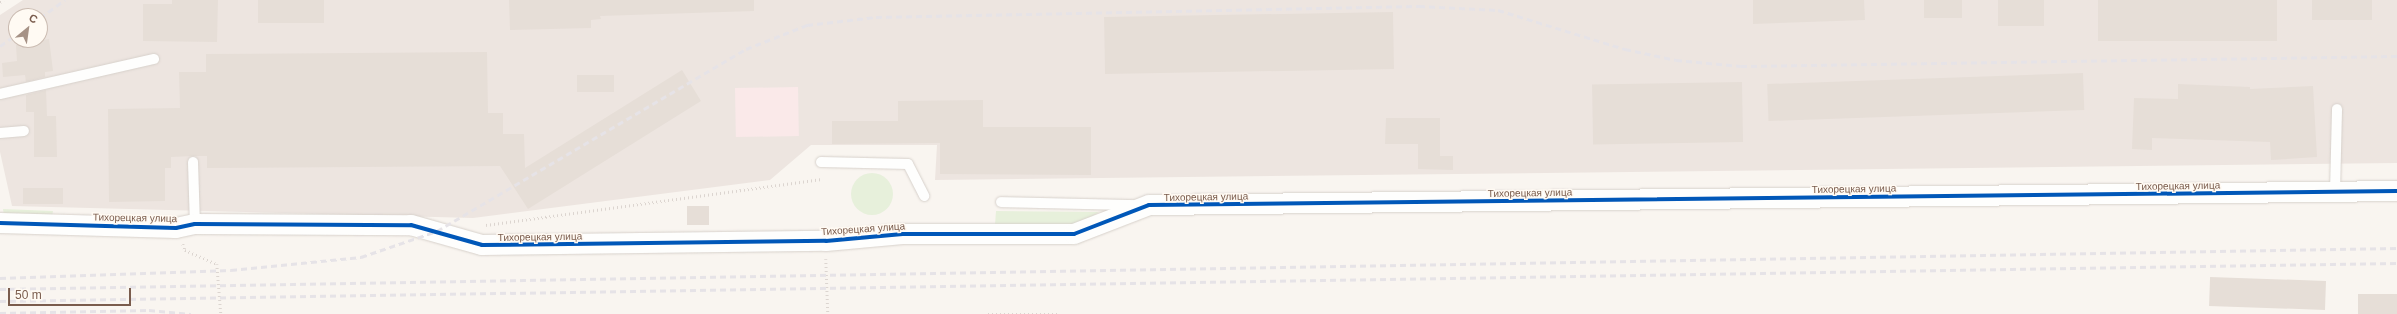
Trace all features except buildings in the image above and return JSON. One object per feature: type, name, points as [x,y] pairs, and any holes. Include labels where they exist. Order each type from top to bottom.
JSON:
[{"type":"street","name":"Тихорецкая улица","points":[[0,223],[186,226],[411,225],[482,245],[826,241],[903,234],[1074,234],[1149,205],[2397,191]]},
{"type":"lane","points":[[0,94],[154,59]]},
{"type":"lane","points":[[2335,192],[2337,109]]},
{"type":"lane","points":[[0,133],[24,131]]},
{"type":"lane","points":[[186,226],[192,162]]},
{"type":"lane","points":[[821,162],[908,164],[924,196]]},
{"type":"lane","points":[[1001,202],[1149,205]]},
{"type":"path","points":[[478,226],[822,179]]},
{"type":"path","points":[[186,226],[185,250],[217,264],[221,314]]},
{"type":"path","points":[[826,241],[825,274],[828,314]]},
{"type":"path","points":[[988,314],[1057,314]]},
{"type":"shaded area","points":[[23,0],[2397,0],[2397,163],[935,180],[937,145],[811,145],[770,180],[473,218],[12,206],[0,152],[0,15],[8,10],[8,48],[48,48],[48,8],[11,8]]},
{"type":"shaded area","points":[[798,87],[799,136],[736,137],[735,88]]},
{"type":"green space","points":[[868,173],[876,173],[884,176],[890,182],[893,194],[890,206],[884,212],[876,215],[868,215],[860,212],[854,206],[851,198],[851,190],[854,182],[860,176]]},
{"type":"green space","points":[[3,209],[53,211],[52,216],[4,216]]},
{"type":"green space","points":[[996,211],[1099,212],[1079,225],[995,225]]},
{"type":"railway","points":[[48,12],[65,0]]},
{"type":"railway","points":[[0,278],[231,270],[361,257],[437,231],[746,49],[807,25],[876,17],[1419,6],[1498,10],[1625,49],[1676,60],[1741,66],[2397,56]]},
{"type":"railway","points":[[0,46],[8,40]]},
{"type":"railway","points":[[0,289],[2397,248]]},
{"type":"railway","points":[[0,301],[2397,263]]},
{"type":"railway","points":[[0,313],[149,310],[191,314]]},
{"type":"cycle path","points":[[0,223],[176,228],[195,224],[411,225],[482,245],[826,241],[903,234],[1074,234],[1149,205],[2397,191]]}]
